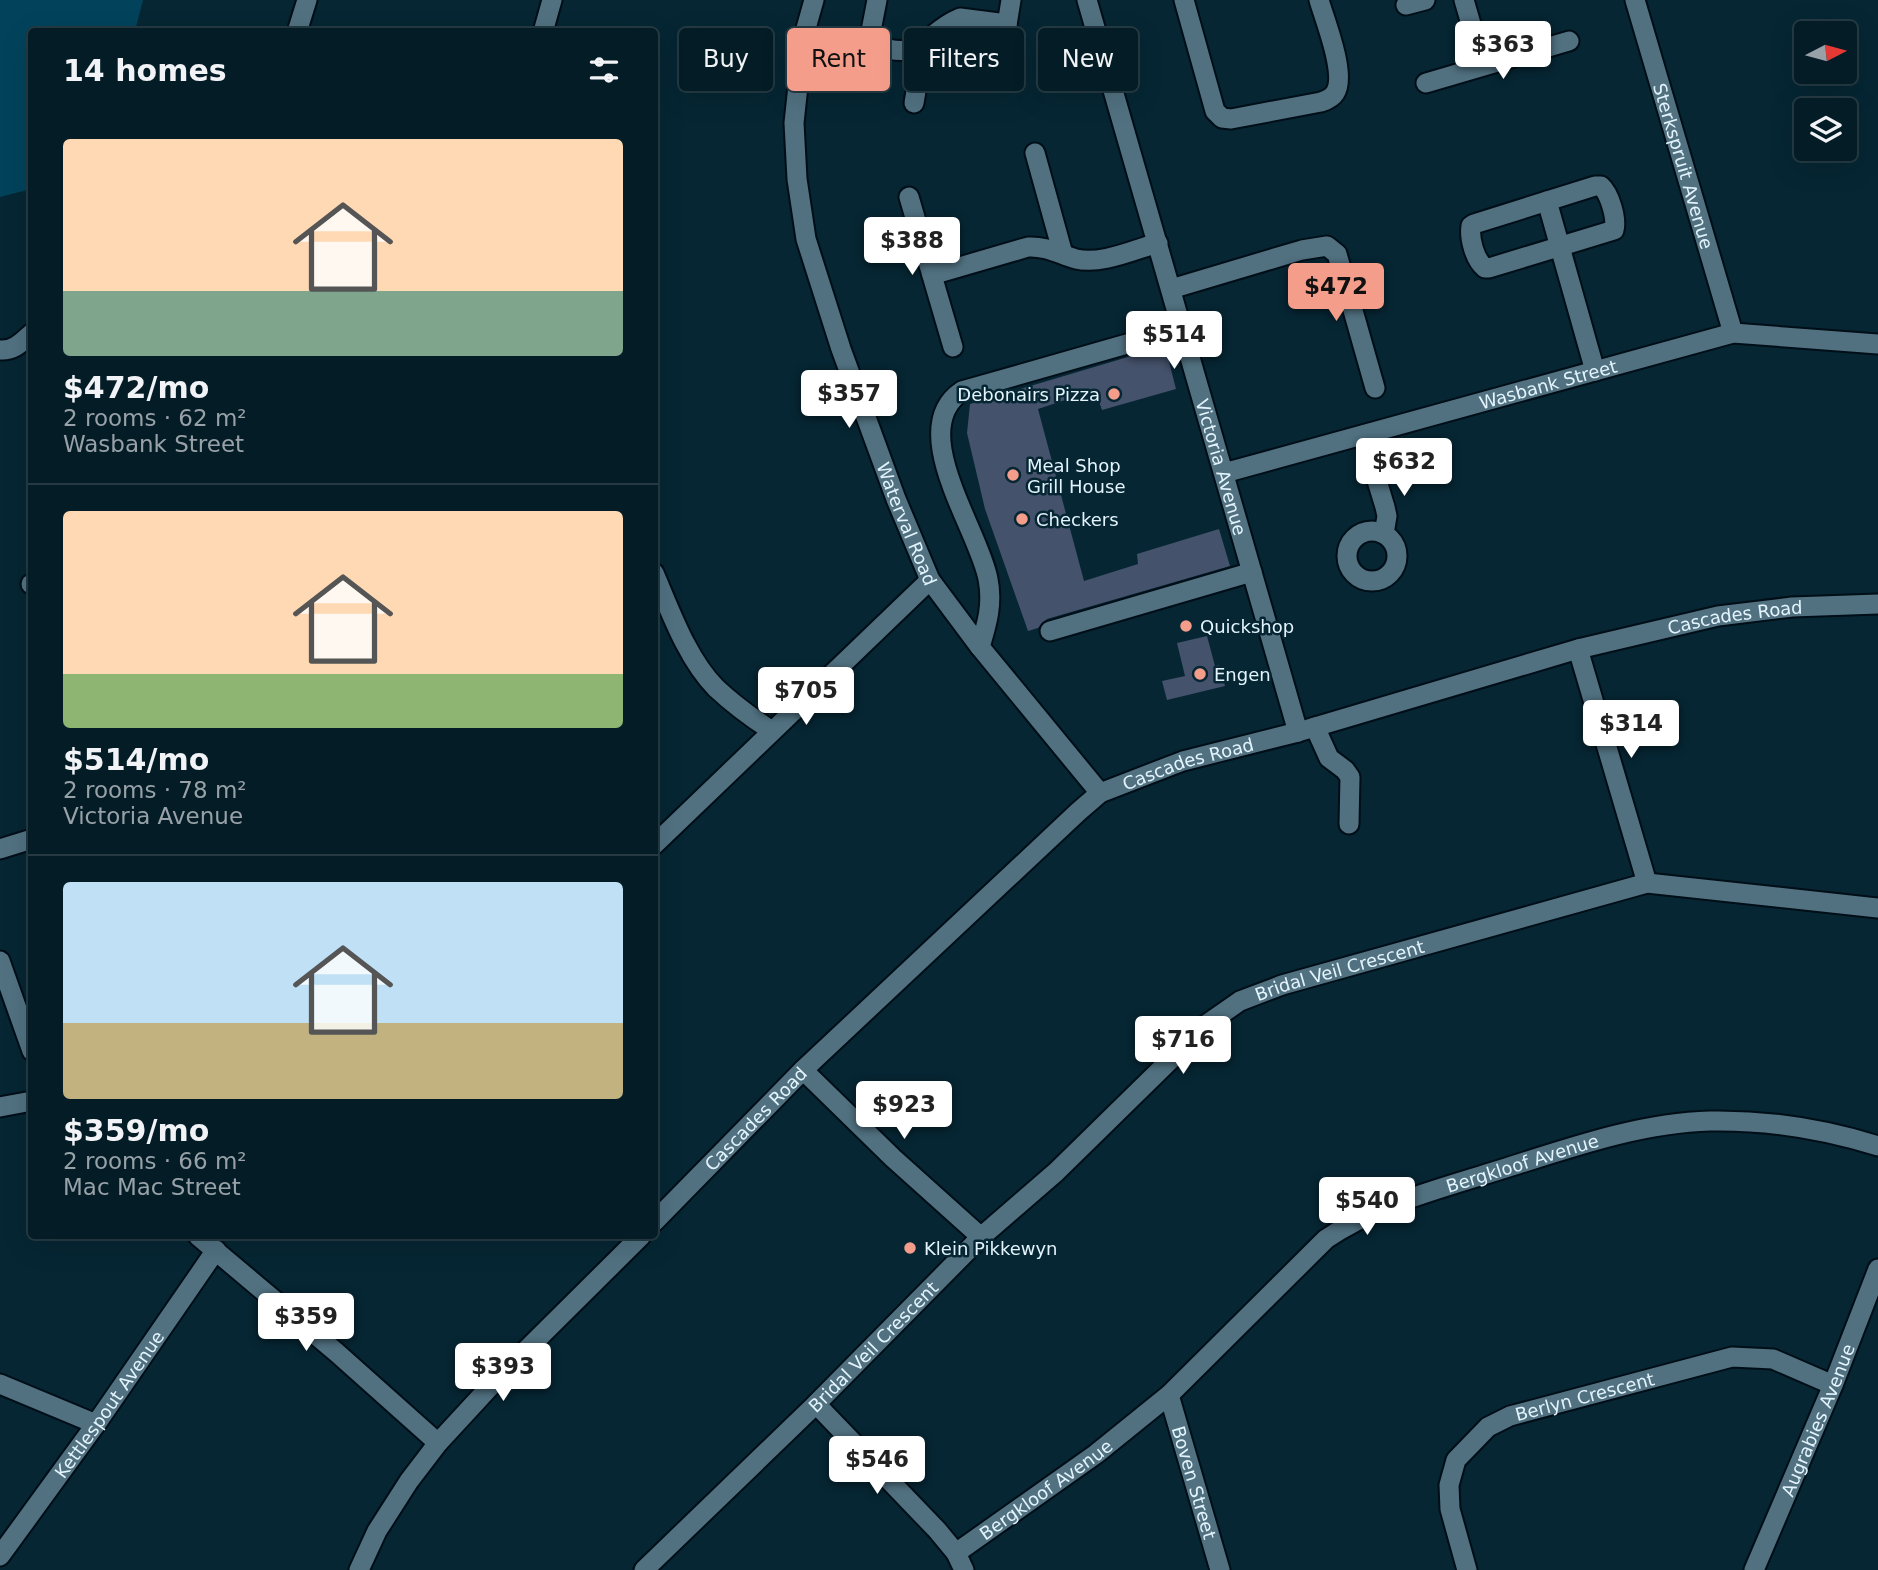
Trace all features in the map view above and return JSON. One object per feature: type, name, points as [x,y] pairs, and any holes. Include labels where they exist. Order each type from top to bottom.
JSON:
[{"type":"street","points":[[298,28],[307,0]]},
{"type":"street","points":[[544,28],[552,0]]},
{"type":"street","name":"Waterval Road","points":[[814,0],[803,39],[794,123],[797,179],[806,239],[841,349],[895,499],[930,580],[980,647],[1100,793]]},
{"type":"street","points":[[877,0],[870,36],[873,45],[904,49]]},
{"type":"street","points":[[1006,28],[1011,0]]},
{"type":"street","name":"Victoria Avenue","points":[[1087,0],[1252,572],[1306,729],[1329,758],[1350,777],[1349,824]]},
{"type":"street","points":[[1184,0],[1215,111],[1222,118],[1231,119],[1321,103],[1333,97],[1339,81],[1339,68],[1319,0]]},
{"type":"street","points":[[1464,0],[1483,65]]},
{"type":"street","name":"Sterkspruit Avenue","points":[[1635,0],[1733,333]]},
{"type":"street","points":[[946,28],[960,18],[1007,24]]},
{"type":"street","points":[[1426,83],[1569,41]]},
{"type":"street","points":[[914,103],[916,91]]},
{"type":"street","points":[[1035,153],[1063,254]]},
{"type":"street","points":[[1601,186],[1606,192],[1616,228],[1611,232],[1485,268],[1479,263],[1470,229],[1474,224],[1547,201],[1601,186]]},
{"type":"street","points":[[909,197],[953,347]]},
{"type":"street","points":[[1547,201],[1595,371]]},
{"type":"street","points":[[932,275],[1028,247],[1038,246],[1076,259],[1096,260],[1157,243]]},
{"type":"street","points":[[1171,289],[1313,247],[1327,246],[1337,254],[1374,388]]},
{"type":"street","points":[[980,647],[989,618],[988,578],[978,545],[947,473],[940,430],[943,415],[954,396],[962,391],[1182,328]]},
{"type":"street","name":"Wasbank Street","points":[[1224,473],[1733,333],[1878,344]]},
{"type":"street","points":[[0,350],[10,350],[28,336]]},
{"type":"street","points":[[1363,435],[1387,516],[1384,534]]},
{"type":"street","points":[[1050,631],[1252,572]]},
{"type":"street","points":[[658,841],[930,580]]},
{"type":"street","points":[[658,583],[691,653],[714,685],[772,731]]},
{"type":"street","name":"Cascades Road","points":[[658,1218],[803,1070],[1100,793],[1183,761],[1306,729],[1578,649],[1718,616],[1792,607],[1878,604]]},
{"type":"street","points":[[1578,649],[1647,883]]},
{"type":"street","points":[[0,849],[28,840]]},
{"type":"street","name":"Bridal Veil Crescent","points":[[644,1570],[816,1404],[981,1237],[1056,1172],[1207,1024],[1240,1001],[1282,985],[1647,883],[1878,908]]},
{"type":"street","points":[[0,961],[28,1040]]},
{"type":"street","points":[[803,1070],[981,1237]]},
{"type":"street","points":[[0,1107],[28,1102]]},
{"type":"street","name":"Bergkloof Avenue","points":[[960,1562],[1169,1395],[1325,1239],[1349,1223],[1413,1197],[1594,1141],[1667,1126],[1710,1121],[1798,1127],[1845,1136],[1878,1146]]},
{"type":"street","points":[[201,1239],[336,1352],[438,1443]]},
{"type":"street","points":[[359,1570],[377,1531],[409,1481],[438,1443],[498,1378],[638,1239]]},
{"type":"street","name":"Kettlespout Avenue","points":[[0,1556],[96,1424],[215,1251]]},
{"type":"street","name":"Augrabies Avenue","points":[[1754,1570],[1833,1385],[1878,1269]]},
{"type":"street","name":"Berlyn Crescent","points":[[1467,1570],[1450,1509],[1449,1485],[1456,1460],[1488,1427],[1510,1416],[1732,1357],[1773,1359],[1833,1385]]},
{"type":"street","points":[[0,1384],[96,1424]]},
{"type":"street","name":"Boven Street","points":[[1169,1395],[1220,1570]]},
{"type":"street","points":[[816,1404],[937,1530],[960,1562]]},
{"type":"shaded area","points":[[0,0],[143,0],[136,28],[28,28],[28,190],[0,197]]},
{"type":"building","points":[[1165,346],[1176,389],[1102,410],[1095,390],[1038,409],[1084,581],[1138,564],[1137,554],[1219,529],[1230,566],[1047,619],[1038,628],[1028,631],[985,509],[967,433],[970,404]]},
{"type":"building","points":[[1207,636],[1215,666],[1219,665],[1225,686],[1167,700],[1162,681],[1185,676],[1177,643]]},
{"type":"place","name":"Debonairs Pizza","points":[[1114,394]]},
{"type":"place","name":"Meal Shop Grill House","points":[[1013,475]]},
{"type":"place","name":"Checkers","points":[[1022,519]]},
{"type":"place","name":"Quickshop","points":[[1186,626]]},
{"type":"place","name":"Engen","points":[[1200,674]]},
{"type":"place","name":"Klein Pikkewyn","points":[[910,1248]]}]
